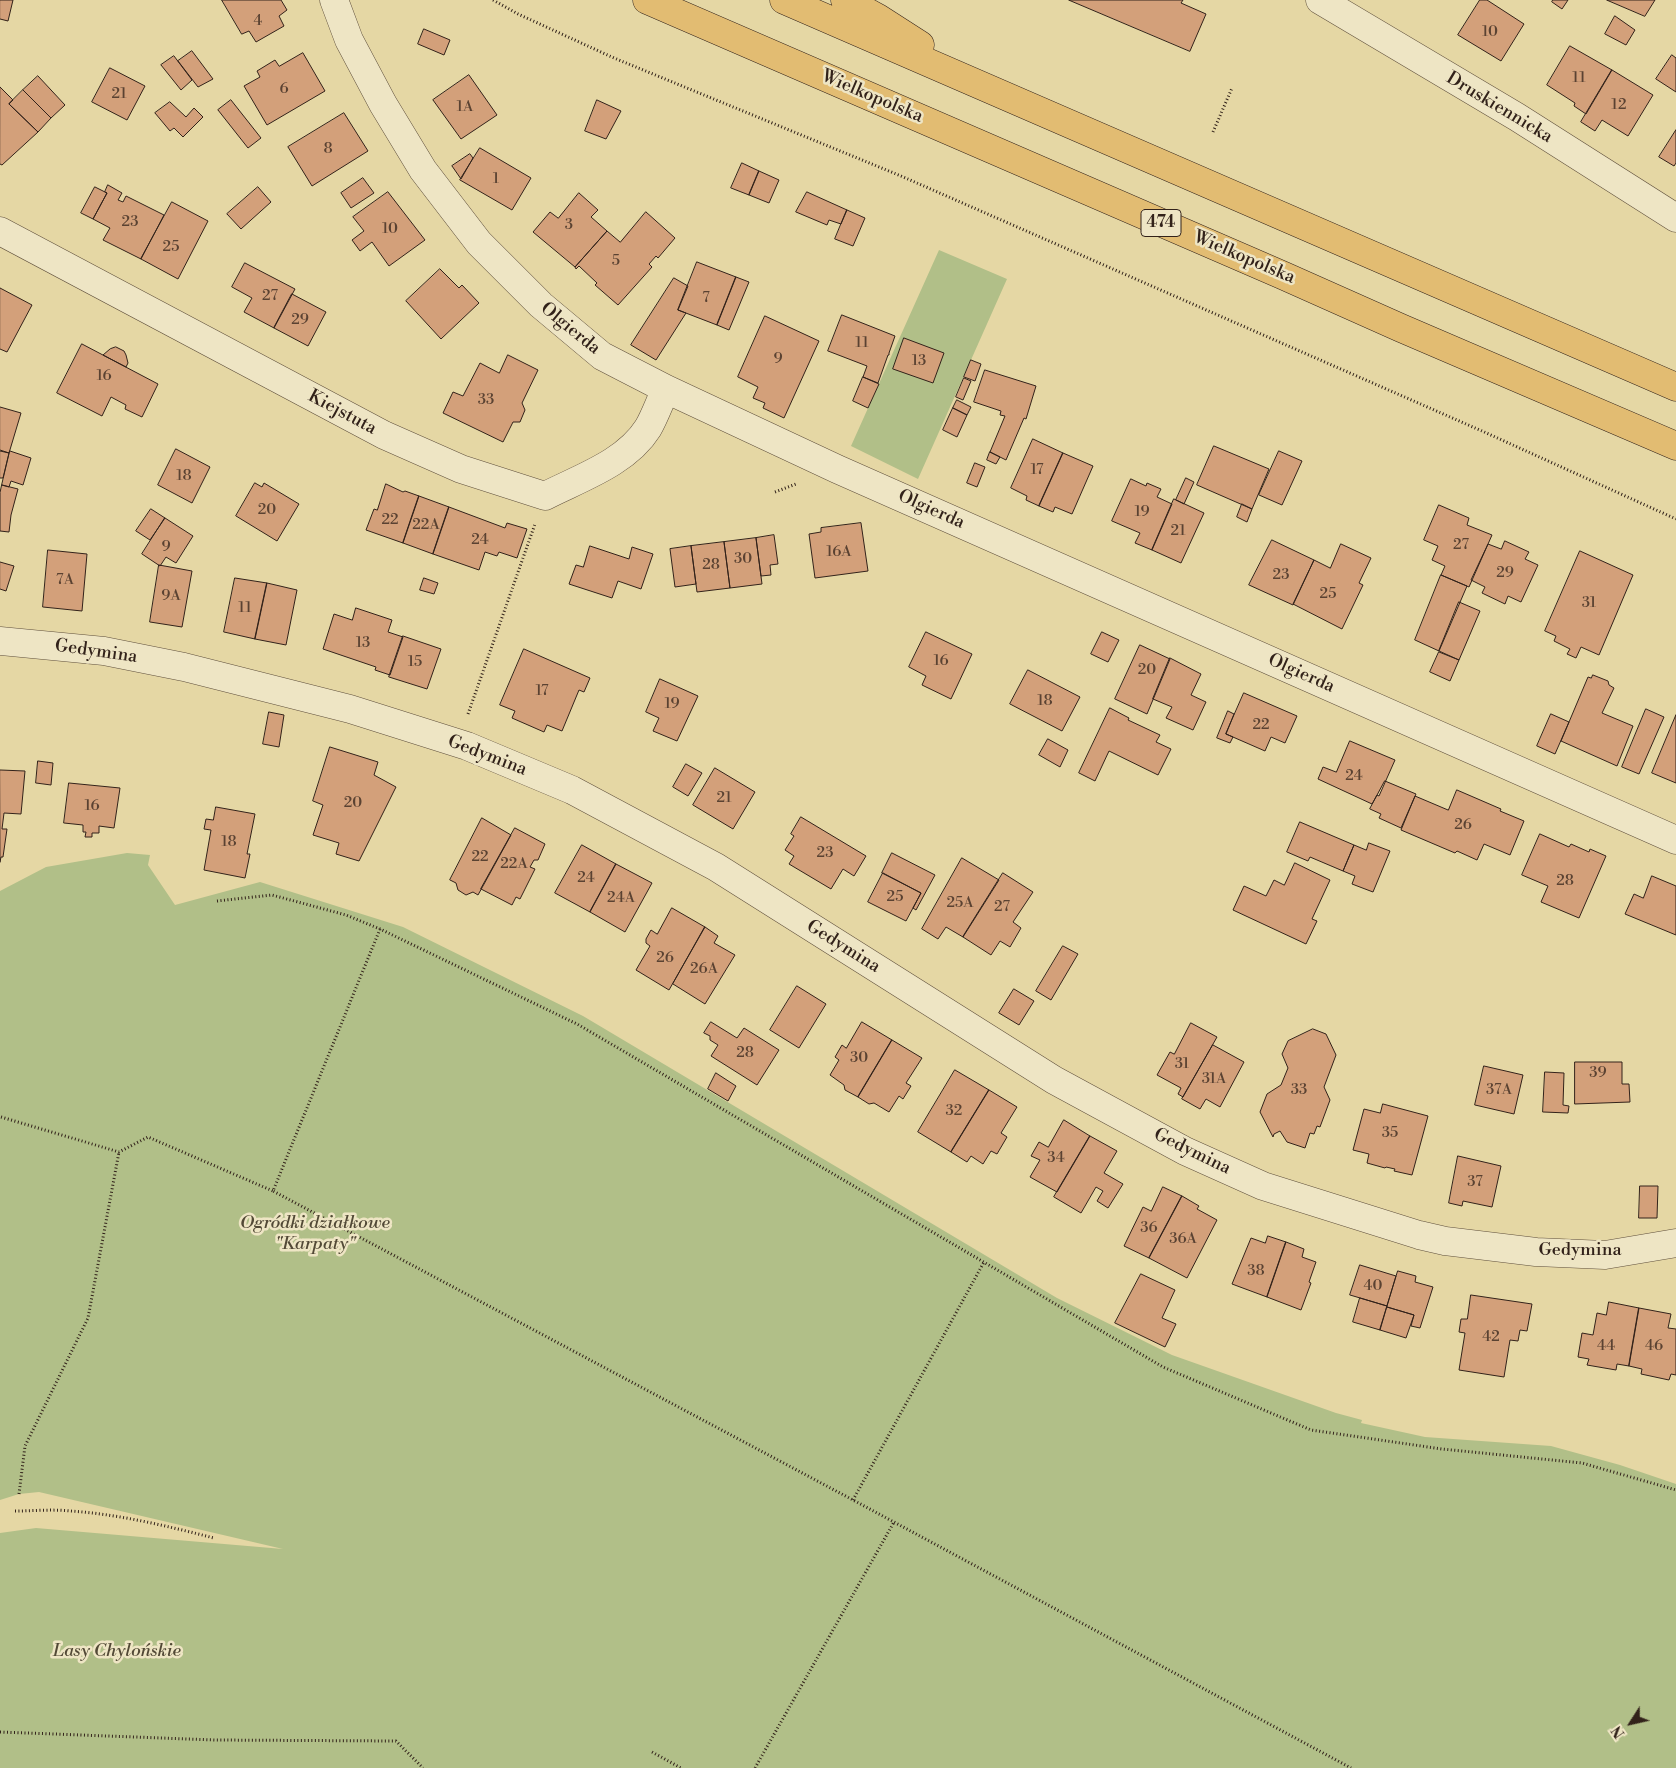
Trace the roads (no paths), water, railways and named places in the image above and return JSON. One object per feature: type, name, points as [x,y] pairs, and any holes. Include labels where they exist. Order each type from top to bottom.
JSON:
[{"type":"main road","name":"Wielkopolska","points":[[647,0],[1676,446]]},
{"type":"main road","points":[[784,0],[1676,387]]},
{"type":"main road","points":[[845,0],[878,18],[993,91]]},
{"type":"street","name":"Olgierda","points":[[334,0],[349,40],[422,170],[479,243],[541,305],[602,356],[666,389],[837,469],[1676,840]]},
{"type":"street","name":"Druskiennicka","points":[[1320,0],[1517,118],[1676,218]]},
{"type":"street","name":"Kiejstuta","points":[[0,231],[384,435],[461,469],[545,496],[614,460],[633,445],[648,428],[666,389]]},
{"type":"street","name":"Gedymina","points":[[0,641],[104,651],[184,667],[350,709],[467,746],[572,790],[716,867],[1054,1080],[1185,1151],[1263,1186],[1418,1236],[1445,1241],[1536,1252],[1605,1255],[1674,1248]]},
{"type":"park label","name":"Ogródki działkowe \"Karpaty\"","points":[[315,1234]]},
{"type":"park label","name":"Lasy Chylońskie","points":[[117,1652]]}]
